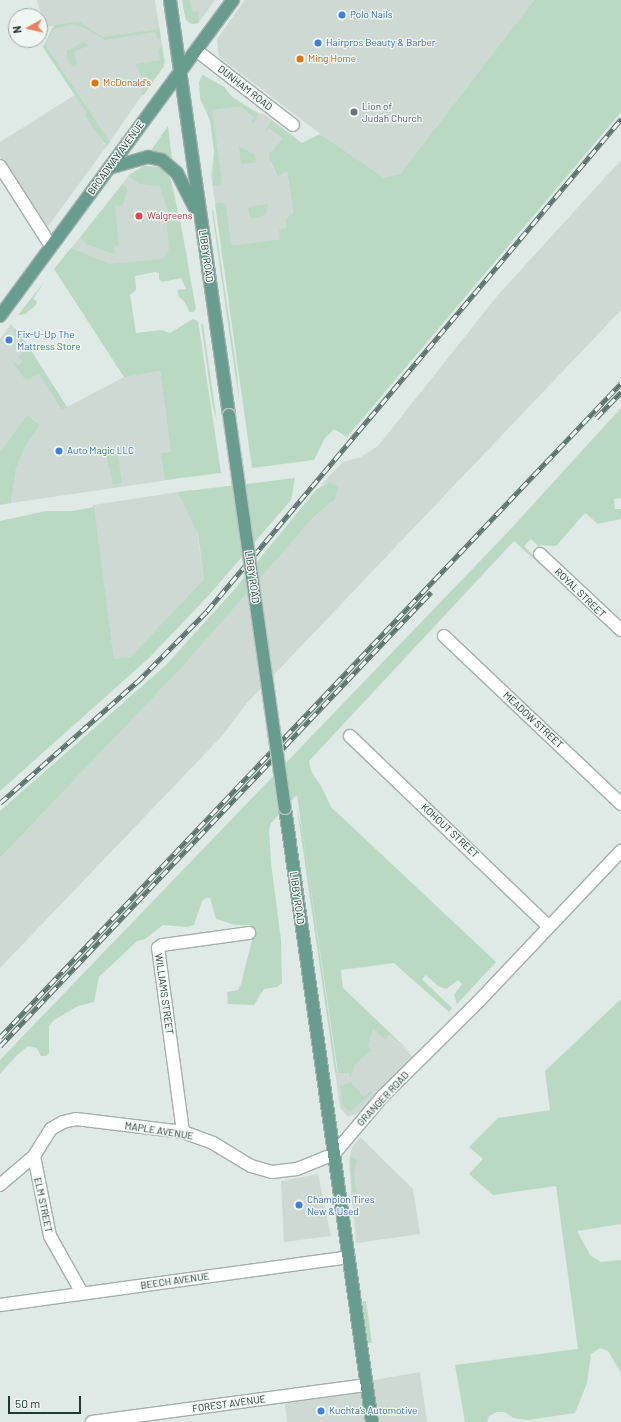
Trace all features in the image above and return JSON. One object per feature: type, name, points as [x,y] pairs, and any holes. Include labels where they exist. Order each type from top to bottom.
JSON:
[{"type":"main road","name":"LIBBY ROAD","points":[[170,0],[334,1154]]},
{"type":"main road","name":"BROADWAY AVENUE","points":[[0,316],[197,51],[232,0]]},
{"type":"main road","points":[[109,168],[148,157],[166,162],[177,172],[201,222]]},
{"type":"main road","points":[[334,1154],[350,1257],[372,1422]]},
{"type":"street","name":"DUNHAM ROAD","points":[[197,51],[293,125]]},
{"type":"street","points":[[0,166],[51,246]]},
{"type":"street","name":"ROYAL STREET","points":[[540,554],[621,630]]},
{"type":"street","name":"MEADOW STREET","points":[[444,636],[621,804]]},
{"type":"street","name":"KOHOUT STREET","points":[[350,736],[548,926]]},
{"type":"street","name":"GRANGER ROAD","points":[[334,1154],[383,1096],[478,1002],[548,926],[621,851]]},
{"type":"street","name":"WILLIAMS STREET","points":[[183,1132],[157,951],[162,945],[248,933]]},
{"type":"street","name":"MAPLE AVENUE","points":[[0,1185],[34,1156],[51,1129],[68,1120],[82,1119],[183,1132],[213,1143],[251,1166],[272,1172],[297,1169],[334,1154]]},
{"type":"street","name":"ELM STREET","points":[[34,1156],[50,1236],[58,1254],[82,1294]]},
{"type":"street","name":"BEECH AVENUE","points":[[0,1304],[350,1257]]},
{"type":"street","name":"FOREST AVENUE","points":[[92,1422],[367,1386]]},
{"type":"shaded area","points":[[37,0],[155,0],[165,62],[108,144],[101,141],[107,146],[48,226],[42,222],[0,157],[0,142],[75,95],[44,48],[48,48],[48,37],[54,26],[48,27],[48,8],[39,8]]},
{"type":"shaded area","points":[[182,0],[215,0],[200,21],[194,24],[186,20]]},
{"type":"shaded area","points":[[245,0],[534,0],[400,174],[384,179],[335,145],[219,57],[217,39]]},
{"type":"shaded area","points":[[203,75],[224,87],[232,97],[248,110],[264,114],[296,138],[272,151],[270,161],[278,177],[287,171],[293,214],[285,220],[286,228],[280,239],[222,248],[211,176],[214,151],[211,123],[200,98],[200,78]]},
{"type":"shaded area","points":[[621,160],[621,310],[247,703],[221,737],[0,968],[0,858],[184,665],[313,518],[331,503],[329,482],[321,485],[343,462],[361,457],[378,446],[498,295]]},
{"type":"shaded area","name":"Walgreens","points":[[144,166],[162,169],[171,179],[188,260],[96,275],[65,256],[130,174]]},
{"type":"shaded area","points":[[11,324],[67,407],[128,375],[160,371],[175,479],[11,503],[16,469],[24,449],[40,425],[27,415],[0,452],[0,339]]},
{"type":"shaded area","points":[[191,490],[204,579],[130,657],[114,659],[93,505]]},
{"type":"shaded area","points":[[373,1028],[392,1037],[413,1057],[359,1113],[348,1117],[340,1108],[335,1072],[350,1073],[350,1076],[355,1065],[371,1050],[368,1046]]},
{"type":"shaded area","points":[[360,1137],[413,1189],[420,1234],[356,1243],[349,1162],[352,1148]]},
{"type":"shaded area","points":[[318,1174],[331,1236],[284,1242],[281,1181]]},
{"type":"shaded area","points":[[420,1372],[427,1422],[287,1422],[284,1396]]},
{"type":"green space","points":[[182,0],[190,0],[192,12],[198,11],[199,23],[191,24],[186,20]]},
{"type":"green space","points":[[534,0],[621,0],[621,112],[347,437],[334,429],[325,438],[314,460],[252,468],[215,204],[221,202],[226,205],[231,246],[280,239],[279,230],[286,228],[285,220],[293,213],[287,171],[278,177],[269,158],[269,152],[273,151],[283,138],[269,128],[264,132],[271,121],[302,143],[320,134],[384,178],[400,174]]},
{"type":"green space","points":[[80,22],[102,37],[159,29],[161,37],[158,40],[155,32],[105,40],[83,27],[72,25],[54,29],[48,40],[54,25]]},
{"type":"green space","points":[[83,42],[89,45],[74,52],[77,65],[73,68],[67,58],[67,51]]},
{"type":"green space","points":[[162,46],[164,66],[143,96],[141,90],[146,83],[135,64],[160,60],[158,50]]},
{"type":"green space","points":[[44,48],[47,48],[110,142],[107,146],[92,127],[85,115],[86,112]]},
{"type":"green space","points":[[203,75],[224,87],[232,97],[259,114],[253,124],[251,122],[254,117],[240,106],[212,110],[222,182],[219,186],[213,186],[214,151],[210,120],[200,98],[199,82]]},
{"type":"green space","points":[[168,126],[172,159],[150,152]]},
{"type":"green space","points":[[239,146],[255,155],[256,162],[241,164]]},
{"type":"green space","points":[[144,166],[159,167],[169,176],[178,211],[168,212],[160,186],[140,184],[128,176]]},
{"type":"green space","points":[[122,185],[126,186],[127,191],[123,205],[115,206],[119,246],[115,245],[113,249],[117,253],[114,254],[86,244],[81,237]]},
{"type":"green space","points":[[268,204],[266,215],[250,219],[248,207]]},
{"type":"green space","points":[[213,209],[237,372],[239,400],[212,211]]},
{"type":"green space","points":[[173,213],[175,222],[180,221],[196,309],[194,312],[190,312],[184,301],[179,297],[177,290],[186,289],[181,278],[162,282],[159,279],[159,273],[155,272],[135,276],[136,290],[130,295],[136,333],[162,330],[170,333],[193,319],[198,321],[221,473],[165,480],[161,453],[171,452],[160,371],[124,377],[54,269],[71,248],[109,264],[163,259],[169,249],[166,214]]},
{"type":"green space","points":[[44,282],[33,299],[37,301],[36,305],[25,314],[18,315]]},
{"type":"green space","points":[[201,323],[203,325],[217,422],[212,403]]},
{"type":"green space","points":[[15,328],[25,341],[67,407],[62,410],[39,373],[29,379],[24,378],[11,360],[19,366],[23,361],[18,358],[27,347],[18,340],[13,331]]},
{"type":"green space","points":[[621,408],[621,498],[614,499],[615,509],[621,509],[621,519],[598,524],[585,513],[556,546],[539,545],[557,562],[555,563],[531,539],[524,546],[552,575],[514,541],[309,761],[311,771],[321,786],[331,807],[496,962],[457,1004],[454,995],[462,984],[458,980],[446,989],[438,986],[426,975],[422,979],[452,1008],[449,1012],[394,963],[341,970],[343,988],[410,1052],[389,1035],[384,1039],[373,1029],[368,1046],[372,1050],[355,1065],[350,1078],[349,1073],[338,1073],[297,795],[271,823],[269,830],[271,863],[281,940],[282,983],[277,987],[264,989],[254,1005],[228,1004],[227,992],[238,990],[241,984],[254,932],[250,925],[235,925],[216,919],[210,898],[206,898],[202,901],[194,925],[187,927],[163,925],[145,939],[137,941],[99,977],[94,1002],[78,1006],[54,1020],[49,1026],[49,1053],[46,1056],[41,1056],[37,1048],[28,1046],[16,1056],[0,1074],[0,1060],[507,533]]},
{"type":"green space","points":[[27,415],[40,425],[24,449],[16,469],[11,503],[0,505],[0,452]]},
{"type":"green space","points":[[117,449],[122,483],[113,485],[105,451]]},
{"type":"green space","points":[[295,478],[291,500],[209,595],[149,658],[0,791],[0,521],[46,511],[72,511],[94,507],[114,659],[130,657],[204,579],[198,534],[178,492]]},
{"type":"green space","points":[[329,482],[338,487],[335,499],[313,518],[184,665],[0,858],[0,811],[166,665],[233,591],[316,490]]},
{"type":"green space","points":[[297,808],[303,835],[337,1073],[335,1072]]},
{"type":"green space","points":[[621,999],[621,1224],[577,1231],[590,1255],[601,1262],[621,1260],[621,1373],[608,1351],[600,1348],[591,1354],[587,1383],[575,1413],[528,1420],[513,1418],[505,1412],[497,1412],[489,1416],[487,1422],[465,1422],[455,1365],[578,1349],[556,1186],[493,1195],[469,1174],[483,1159],[469,1147],[498,1118],[550,1110],[545,1071]]},
{"type":"green space","points":[[351,1082],[364,1097],[370,1091],[372,1093],[350,1112],[343,1106],[340,1086]]},
{"type":"green space","points":[[350,1156],[357,1160],[354,1174],[358,1204],[352,1204]]},
{"type":"green space","points":[[366,1301],[372,1343],[368,1343],[362,1302]]},
{"type":"railway","points":[[0,803],[137,682],[207,611],[621,119]]},
{"type":"railway","points":[[0,1037],[621,383]]},
{"type":"railway","points":[[596,418],[621,392]]},
{"type":"railway","points":[[0,1046],[431,592]]},
{"type":"place","name":"Polo Nails","points":[[342,15]]},
{"type":"place","name":"Hairpros Beauty & Barber","points":[[318,43]]},
{"type":"place","name":"Ming Home","points":[[300,59]]},
{"type":"place","name":"McDonald's","points":[[95,83]]},
{"type":"place","name":"Lion of Judah Church","points":[[354,112]]},
{"type":"place","name":"Walgreens","points":[[139,216]]},
{"type":"place","name":"Fix-U-Up The Mattress Store","points":[[9,340]]},
{"type":"place","name":"Auto Magic LLC","points":[[59,451]]},
{"type":"place","name":"Champion Tires New & Used","points":[[299,1205]]},
{"type":"place","name":"Kuchta’s Automotive","points":[[321,1411]]}]
